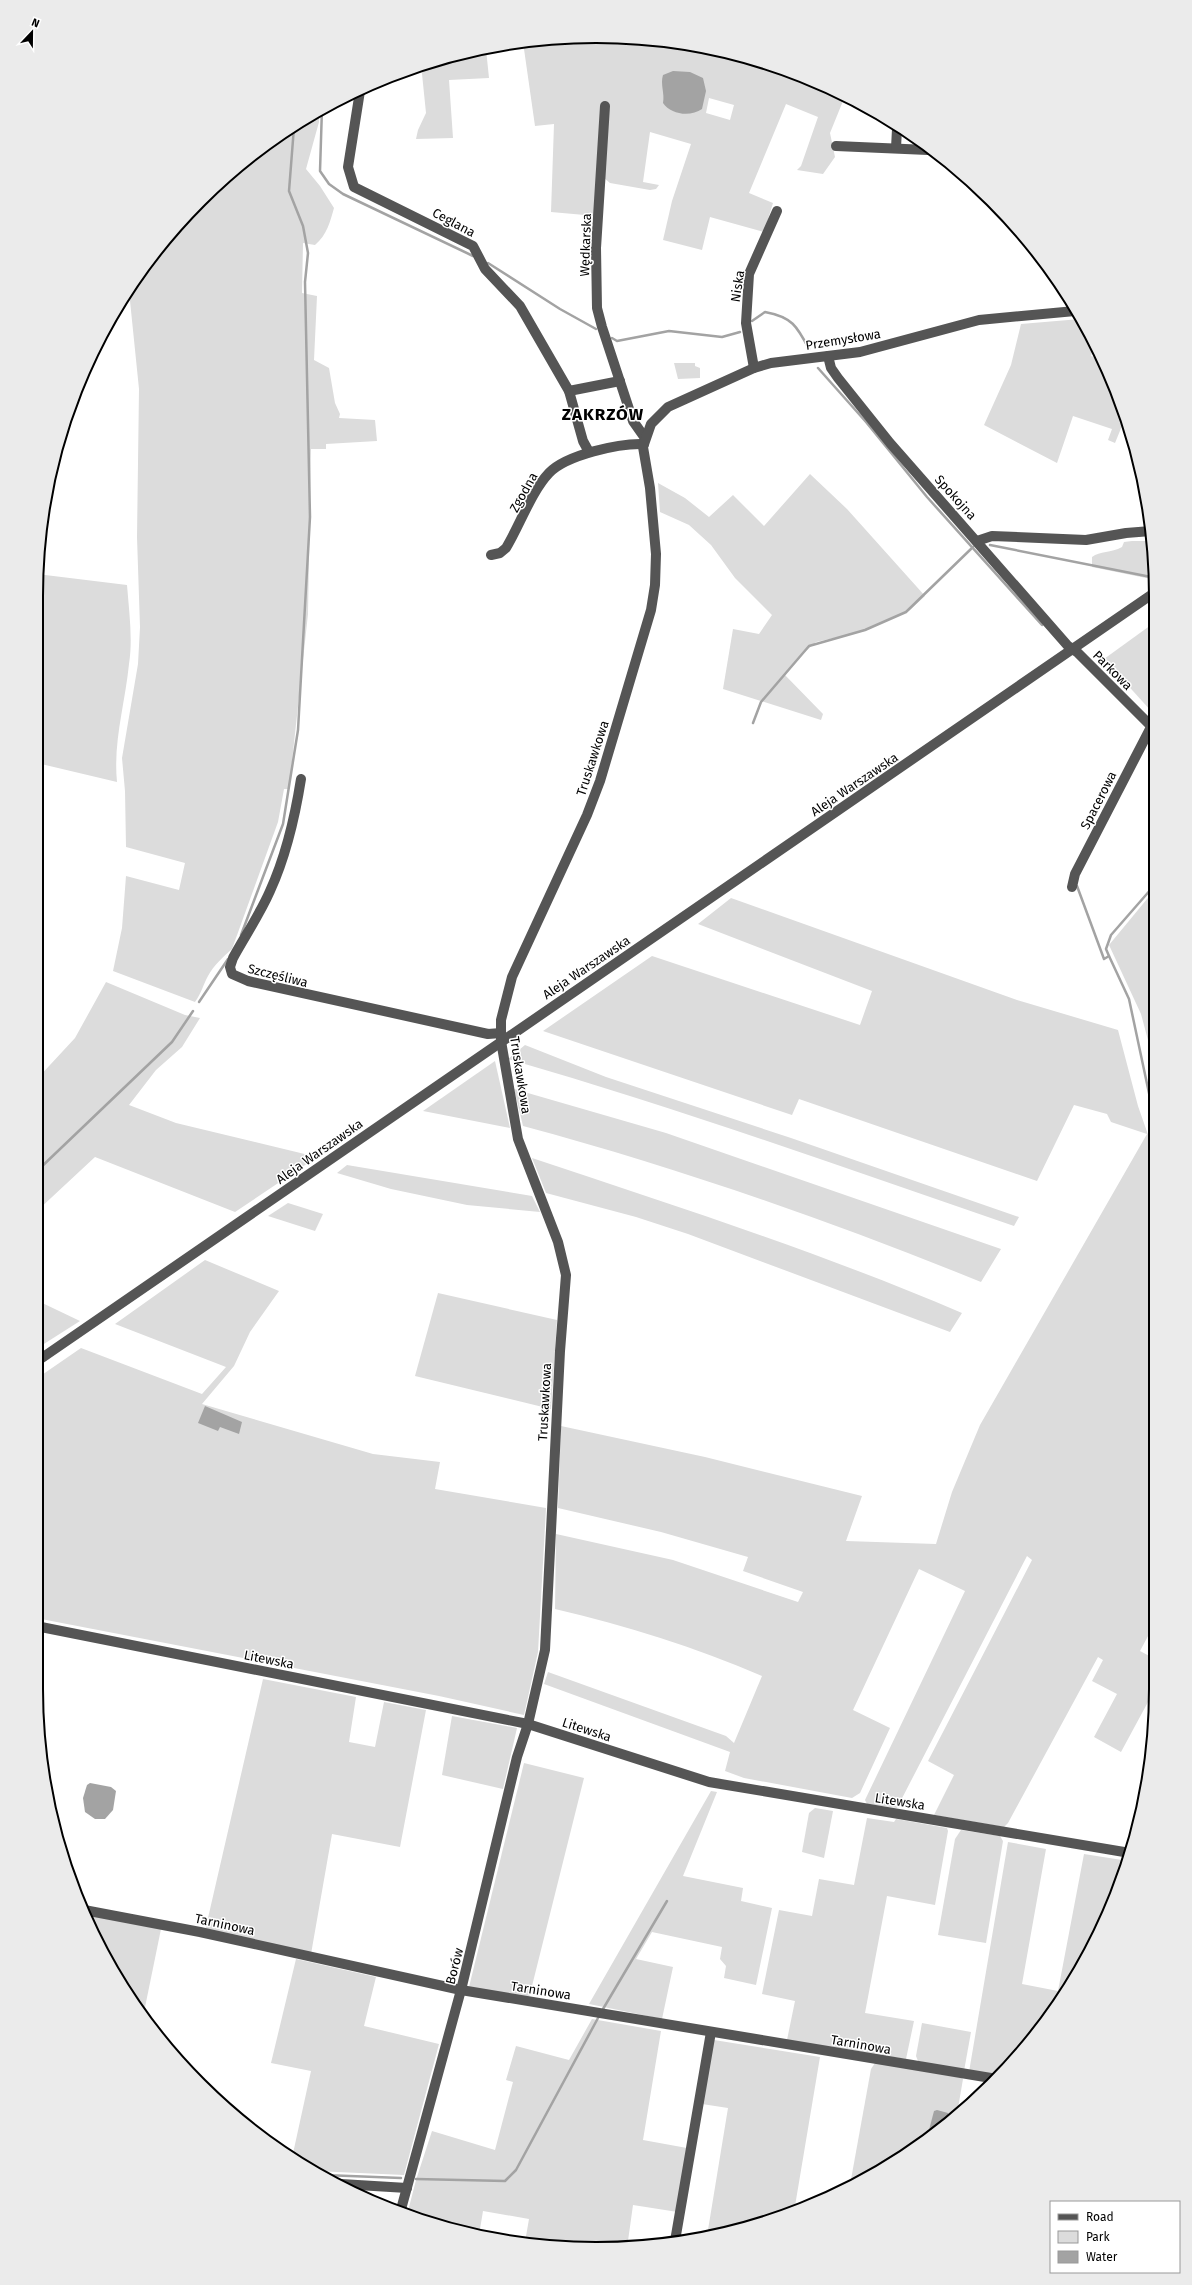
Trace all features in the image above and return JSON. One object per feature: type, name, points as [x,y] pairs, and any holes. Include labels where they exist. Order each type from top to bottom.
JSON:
[{"type":"street","name":"Ceglana","points":[[359,96],[348,167],[354,186],[473,246],[486,269],[520,306],[569,391],[583,441],[589,452]]},
{"type":"street","name":"Wędkarska","points":[[605,106],[596,248],[597,308],[633,420],[644,443]]},
{"type":"street","points":[[896,148],[897,132]]},
{"type":"street","points":[[836,146],[923,150]]},
{"type":"street","name":"Niska","points":[[754,368],[746,323],[749,274],[777,211]]},
{"type":"street","name":"Przemysłowa","points":[[644,443],[651,424],[668,407],[754,368],[777,362],[884,347],[979,320],[1070,311]]},
{"type":"street","name":"Spokojna","points":[[828,356],[831,368],[838,378],[890,443],[1073,649]]},
{"type":"street","points":[[569,391],[620,381]]},
{"type":"street","name":"Zgodna","points":[[491,555],[496,555],[506,548],[539,486],[550,472],[589,452],[644,443]]},
{"type":"street","name":"Truskawkowa","points":[[528,1724],[545,1650],[560,1351],[566,1275],[558,1242],[518,1139],[501,1037],[501,1020],[512,977],[587,815],[600,781],[650,610],[655,585],[656,554],[644,443]]},
{"type":"street","points":[[977,541],[992,536],[1086,540],[1126,533],[1145,531]]},
{"type":"street","name":"Aleja Warszawska","points":[[43,1357],[501,1037],[789,842],[844,808],[1149,596]]},
{"type":"street","name":"Parkowa","points":[[1073,649],[1149,725]]},
{"type":"street","name":"Spacerowa","points":[[1072,887],[1075,874],[1149,731]]},
{"type":"street","name":"Szczęśliwa","points":[[301,779],[298,800],[278,872],[270,892],[233,958],[230,967],[232,974],[248,981],[336,1002],[501,1037]]},
{"type":"street","name":"Litewska","points":[[43,1627],[528,1724],[709,1782],[1124,1853]]},
{"type":"street","name":"Borów","points":[[402,2207],[461,1990],[517,1757],[528,1724]]},
{"type":"street","name":"Tarninowa","points":[[90,1911],[200,1932],[461,1990],[989,2078]]},
{"type":"street","points":[[676,2236],[710,2032]]},
{"type":"street","points":[[350,2185],[406,2188]]},
{"type":"green space","points":[[560,44],[632,44],[704,54],[774,72],[808,85],[843,101],[830,133],[835,157],[823,174],[797,170],[801,166],[818,117],[786,104],[749,193],[773,203],[764,232],[710,217],[702,250],[663,240],[672,201],[691,144],[650,132],[643,182],[659,185],[656,189],[650,190],[610,183],[604,178],[596,216],[551,212],[554,124],[535,126],[524,48]],"holes":[[[709,98],[734,105],[730,120],[706,113]]]},
{"type":"green space","points":[[487,54],[489,78],[449,80],[453,138],[416,139],[418,130],[426,113],[422,71]]},
{"type":"green space","points":[[319,118],[306,169],[320,186],[334,208],[328,228],[319,241],[315,245],[303,243],[302,293],[317,296],[314,360],[329,368],[335,403],[340,414],[339,418],[375,420],[377,441],[326,444],[326,449],[311,449],[308,614],[289,789],[284,789],[278,822],[232,949],[210,972],[195,1002],[113,971],[122,928],[126,876],[179,890],[185,863],[126,847],[125,791],[122,758],[138,664],[140,627],[137,537],[139,389],[130,299],[136,289],[157,259],[180,231],[231,180],[259,157]]},
{"type":"green space","points":[[1075,319],[1092,351],[1091,356],[1095,357],[1120,418],[1122,426],[1115,443],[1108,440],[1112,429],[1073,416],[1057,463],[984,425],[1011,365],[1021,324]]},
{"type":"green space","points":[[674,363],[695,363],[695,366],[700,368],[700,378],[678,379]]},
{"type":"green space","points":[[810,474],[847,509],[925,596],[910,610],[865,631],[816,642],[798,658],[784,674],[823,714],[821,720],[723,689],[733,629],[759,634],[772,615],[735,578],[711,545],[689,525],[660,512],[658,483],[685,498],[709,517],[733,495],[764,526]]},
{"type":"green space","points":[[1146,541],[1149,578],[1092,567],[1092,557],[1118,549],[1122,547],[1124,542]]},
{"type":"green space","points":[[44,575],[127,585],[131,645],[118,738],[116,767],[117,782],[43,764]]},
{"type":"green space","points":[[1149,626],[1149,709],[1104,659]]},
{"type":"green space","points":[[1149,897],[1149,1044],[1141,1014],[1109,945]]},
{"type":"green space","points":[[731,898],[1017,1000],[1118,1030],[1138,1106],[1149,1138],[1149,1634],[1140,1651],[1149,1656],[1149,1701],[1121,1752],[1094,1737],[1117,1694],[1092,1681],[1103,1660],[1098,1657],[1008,1823],[1004,1827],[934,1815],[954,1775],[928,1761],[1032,1560],[1027,1556],[897,1808],[867,1804],[865,1800],[965,1591],[919,1569],[853,1710],[890,1728],[860,1793],[852,1798],[744,1778],[725,1771],[730,1752],[544,1684],[548,1672],[726,1736],[734,1743],[762,1676],[737,1665],[660,1638],[555,1609],[556,1534],[673,1560],[798,1602],[803,1592],[743,1571],[748,1557],[661,1532],[558,1508],[561,1426],[705,1457],[862,1496],[846,1541],[936,1544],[952,1492],[980,1425],[1147,1134],[1111,1122],[1107,1114],[1074,1105],[1037,1181],[799,1099],[792,1115],[543,1031],[652,956],[860,1025],[872,991],[698,924]]},
{"type":"green space","points":[[106,982],[185,1015],[200,1018],[182,1047],[156,1070],[129,1105],[176,1123],[317,1157],[235,1212],[95,1157],[43,1205],[43,1073],[75,1038]]},
{"type":"green space","points":[[525,1045],[606,1077],[791,1138],[1019,1217],[1014,1226],[699,1118],[508,1059]]},
{"type":"green space","points":[[495,1061],[510,1128],[423,1111]]},
{"type":"green space","points":[[514,1089],[666,1133],[1001,1249],[981,1282],[868,1238],[754,1197],[581,1142],[523,1126]]},
{"type":"green space","points":[[532,1158],[802,1250],[962,1313],[950,1332],[688,1234],[636,1217],[546,1193]]},
{"type":"green space","points":[[347,1165],[532,1196],[540,1212],[467,1205],[391,1189],[337,1173]]},
{"type":"green space","points":[[288,1203],[323,1214],[315,1231],[268,1216]]},
{"type":"green space","points":[[205,1260],[279,1291],[250,1332],[234,1366],[202,1404],[373,1454],[440,1462],[435,1489],[546,1508],[538,1652],[524,1715],[439,1696],[43,1619],[43,1374],[81,1348],[202,1394],[226,1367],[115,1324]]},
{"type":"green space","points":[[438,1293],[557,1320],[551,1409],[415,1376]]},
{"type":"green space","points":[[43,1303],[80,1321],[43,1345]]},
{"type":"green space","points":[[263,1679],[356,1697],[349,1742],[375,1747],[384,1702],[426,1710],[400,1847],[332,1834],[311,1954],[205,1931]]},
{"type":"green space","points":[[452,1716],[517,1728],[503,1789],[442,1775]]},
{"type":"green space","points":[[524,1763],[584,1778],[529,1998],[469,1987]]},
{"type":"green space","points":[[711,1791],[717,1792],[683,1876],[743,1888],[741,1901],[772,1908],[756,1985],[724,1978],[726,1966],[720,1959],[722,1947],[652,1932],[636,1959],[673,1967],[662,2019],[589,2004]]},
{"type":"green space","points":[[815,1808],[833,1811],[824,1858],[802,1852],[809,1813]]},
{"type":"green space","points":[[867,1818],[894,1822],[896,1819],[947,1828],[948,1831],[935,1905],[887,1896],[865,2013],[914,2021],[906,2059],[787,2040],[795,2001],[762,1994],[779,1910],[812,1916],[819,1879],[854,1885]]},
{"type":"green space","points":[[961,1830],[1000,1836],[1003,1841],[986,1943],[938,1935],[955,1839]]},
{"type":"green space","points":[[1008,1842],[1046,1849],[1022,1984],[1058,1991],[1084,1854],[1122,1860],[1107,1901],[1092,1934],[1075,1966],[1035,2026],[1012,2054],[991,2076],[969,2072]]},
{"type":"green space","points":[[91,1915],[161,1929],[145,2008],[117,1966]]},
{"type":"green space","points":[[296,1959],[376,1977],[364,2026],[439,2044],[404,2175],[326,2171],[293,2152],[311,2071],[271,2063]]},
{"type":"green space","points":[[592,2019],[661,2031],[643,2140],[687,2148],[714,2040],[820,2057],[795,2205],[774,2213],[708,2230],[728,2108],[702,2104],[684,2213],[633,2205],[628,2241],[560,2241],[526,2237],[529,2219],[483,2211],[480,2229],[453,2223],[408,2209],[416,2180],[432,2131],[495,2150],[513,2082],[506,2080],[516,2046],[569,2060]]},
{"type":"green space","points":[[922,2023],[971,2032],[964,2071],[918,2061],[916,2056]]},
{"type":"green space","points":[[875,2063],[960,2076],[963,2079],[958,2107],[933,2128],[903,2149],[851,2180],[871,2069]]},
{"type":"water","points":[[673,71],[690,72],[703,78],[706,91],[702,109],[697,112],[681,114],[671,110],[663,103],[663,75]]},
{"type":"water","points":[[205,1406],[242,1422],[239,1434],[220,1427],[218,1431],[198,1423]]},
{"type":"water","points":[[90,1783],[111,1787],[116,1791],[113,1810],[105,1819],[95,1819],[85,1812],[83,1798],[87,1785]]},
{"type":"water","points":[[937,2110],[948,2113],[949,2115],[929,2131],[929,2130],[934,2111]]},
{"type":"waterway","points":[[322,116],[320,171],[329,184],[343,194],[473,256]]},
{"type":"waterway","points":[[241,935],[283,824],[298,730],[310,517],[305,282],[308,253],[303,226],[289,191],[294,133]]},
{"type":"waterway","points":[[488,263],[560,309],[596,329]]},
{"type":"waterway","points":[[752,321],[765,312],[782,317],[793,324],[801,334],[809,349]]},
{"type":"waterway","points":[[612,338],[617,341],[669,331],[722,337],[740,332]]},
{"type":"waterway","points":[[818,368],[866,422],[927,497],[1042,625]]},
{"type":"waterway","points":[[990,545],[1148,576]]},
{"type":"waterway","points":[[753,723],[761,702],[809,646],[865,630],[906,612],[973,547]]},
{"type":"waterway","points":[[1077,886],[1104,959],[1109,956],[1106,949],[1111,935],[1149,891]]},
{"type":"waterway","points":[[1109,956],[1129,999],[1149,1093]]},
{"type":"waterway","points":[[199,1002],[228,959]]},
{"type":"waterway","points":[[43,1165],[172,1042],[193,1011]]},
{"type":"waterway","points":[[603,2009],[667,1901]]},
{"type":"waterway","points":[[416,2179],[505,2181],[516,2170],[598,2018]]},
{"type":"waterway","points":[[333,2175],[401,2178]]},
{"type":"district","name":"ZAKRZÓW","points":[[603,414]]}]
